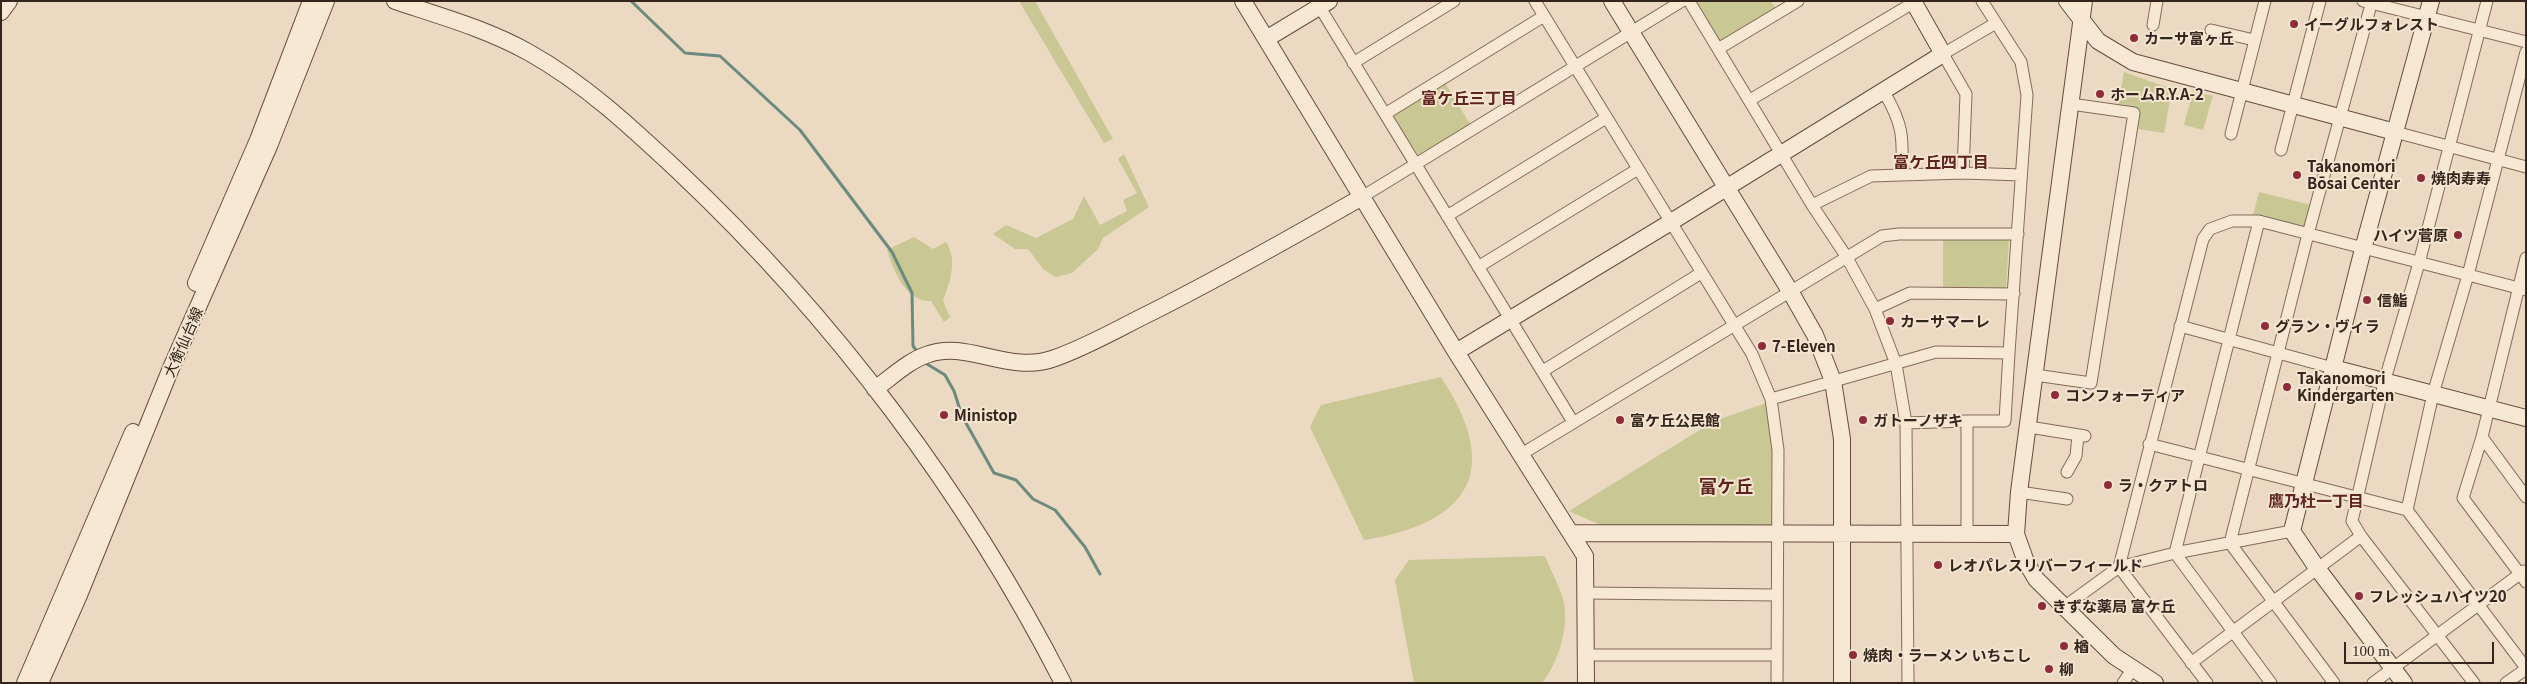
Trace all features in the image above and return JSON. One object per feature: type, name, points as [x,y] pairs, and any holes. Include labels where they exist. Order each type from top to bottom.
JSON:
[{"type":"street","points":[[1,12],[9,1]]},
{"type":"street","name":"大衡仙台線","points":[[25,683],[258,140],[311,1]]},
{"type":"street","name":"大衡仙台線","points":[[40,683],[79,595],[171,368],[269,146],[326,1]]},
{"type":"street","points":[[395,1],[508,42],[561,72],[593,95],[635,130],[715,206],[793,290],[875,389],[992,556],[1063,683]]},
{"type":"street","points":[[1243,1],[1456,352],[1585,556],[1586,683]]},
{"type":"street","points":[[1353,63],[1454,1]]},
{"type":"street","points":[[1535,1],[1752,354],[1771,399],[1778,450],[1777,683]]},
{"type":"street","points":[[1612,1],[1790,291],[1815,335],[1833,381],[1842,439],[1842,683]]},
{"type":"street","points":[[875,389],[918,358],[930,353],[946,351],[1020,364],[1054,359],[1098,340],[1247,263],[1416,166],[1682,1]]},
{"type":"street","points":[[1689,1],[1812,205],[1846,256],[1874,309],[1896,364],[1906,423],[1908,683]]},
{"type":"street","points":[[1718,49],[1798,1]]},
{"type":"street","points":[[1906,423],[2005,421],[2028,95],[2021,62],[1982,1]]},
{"type":"street","points":[[2068,1],[2098,41],[2133,62],[2526,167]]},
{"type":"street","points":[[2084,1],[2019,492],[2016,534],[2026,562],[2036,579],[2114,656],[2155,683]]},
{"type":"street","points":[[2153,25],[2157,1]]},
{"type":"street","points":[[2231,134],[2265,1]]},
{"type":"street","points":[[2281,150],[2320,1]]},
{"type":"street","points":[[2474,683],[2361,536],[2352,520],[2384,383],[2419,263],[2487,1]]},
{"type":"street","points":[[1750,100],[1913,2],[1966,94],[1963,173]]},
{"type":"street","points":[[2230,543],[2369,2],[2429,9],[2479,30],[2526,42]]},
{"type":"street","points":[[1266,39],[1321,3],[1353,63],[1573,422]]},
{"type":"street","points":[[2404,683],[2317,568],[2292,531],[2302,485],[2363,249],[2429,9]]},
{"type":"street","points":[[1385,114],[1544,16]]},
{"type":"street","points":[[1456,352],[1996,23]]},
{"type":"street","points":[[2211,30],[2254,40]]},
{"type":"street","points":[[2406,510],[2433,394],[2468,275],[2526,52]]},
{"type":"street","points":[[1884,92],[1898,114],[1903,134],[1902,173]]},
{"type":"street","points":[[2035,375],[2091,383],[2134,113],[2071,104]]},
{"type":"street","points":[[1446,216],[1606,118]]},
{"type":"street","points":[[1478,267],[1638,169]]},
{"type":"street","points":[[1812,205],[1871,176],[1902,173],[2021,174]]},
{"type":"street","points":[[2119,567],[2203,239],[2210,229],[2232,221],[2259,221],[2522,289]]},
{"type":"street","points":[[2175,553],[2259,221]]},
{"type":"street","points":[[1520,455],[1846,256],[1882,236],[1899,234],[2018,234]]},
{"type":"street","points":[[2373,683],[2480,604],[2524,575],[2463,498],[2482,437],[2488,406],[2522,289],[2526,258]]},
{"type":"street","points":[[1543,371],[1701,273]]},
{"type":"street","points":[[1874,309],[1910,293],[2014,294]]},
{"type":"street","points":[[2180,326],[2384,383],[2488,406],[2526,418]]},
{"type":"street","points":[[1771,399],[1936,352],[2009,353]]},
{"type":"street","points":[[1967,421],[1967,534]]},
{"type":"street","points":[[2029,427],[2081,435],[2076,456],[2067,472]]},
{"type":"street","points":[[2482,437],[2526,497]]},
{"type":"street","points":[[2149,444],[2302,485],[2406,510],[2480,604],[2526,668],[2506,683]]},
{"type":"street","points":[[2019,492],[2067,499]]},
{"type":"street","points":[[2064,607],[2119,567],[2175,553],[2292,531]]},
{"type":"street","points":[[1572,534],[2016,534]]},
{"type":"street","points":[[2191,662],[2361,536]]},
{"type":"street","points":[[2230,543],[2334,683]]},
{"type":"street","points":[[2175,553],[2271,683]]},
{"type":"street","points":[[2119,567],[2207,683]]},
{"type":"street","points":[[1586,593],[1776,595]]},
{"type":"street","points":[[1586,655],[1777,655]]},
{"type":"street","points":[[2123,683],[2133,668]]},
{"type":"shaded area","points":[[1019,1],[1035,1],[1113,139],[1104,143]]},
{"type":"shaded area","points":[[1696,1],[1771,1],[1776,9],[1724,42],[1716,40]]},
{"type":"shaded area","points":[[2124,72],[2172,89],[2164,133],[2138,129],[2139,109],[2118,106]]},
{"type":"shaded area","points":[[1445,83],[1472,127],[1419,156],[1393,119],[1395,113]]},
{"type":"shaded area","points":[[2193,91],[2213,96],[2203,130],[2184,125]]},
{"type":"shaded area","points":[[1124,154],[1149,207],[1103,238],[1098,249],[1072,273],[1055,277],[1043,269],[1028,249],[1015,249],[993,234],[1006,225],[1036,238],[1073,219],[1084,196],[1100,225],[1127,211],[1123,200],[1137,193],[1118,159]]},
{"type":"shaded area","points":[[2259,192],[2316,206],[2308,234],[2252,219]]},
{"type":"shaded area","points":[[914,237],[933,249],[946,242],[950,249],[952,271],[943,301],[950,317],[944,322],[931,301],[922,300],[908,291],[897,275],[887,250]]},
{"type":"shaded area","points":[[1943,239],[2009,239],[2006,288],[1943,287]]},
{"type":"shaded area","points":[[1441,377],[1460,410],[1470,440],[1472,465],[1466,487],[1451,506],[1429,521],[1400,532],[1364,540],[1310,427],[1321,405]]},
{"type":"shaded area","points":[[1766,403],[1773,449],[1773,522],[1769,527],[1603,526],[1569,511],[1714,421]]},
{"type":"shaded area","points":[[1545,556],[1564,603],[1565,623],[1561,645],[1553,666],[1542,683],[1414,683],[1395,580],[1409,560]]},
{"type":"waterway","points":[[631,1],[685,53],[720,56],[800,130],[892,252],[912,293],[913,346],[916,350]]},
{"type":"waterway","points":[[927,364],[945,375],[954,391],[962,416],[994,473],[1016,480],[1033,499],[1055,510],[1085,547],[1100,574]]},
{"type":"place","name":"イーグルフォレスト","points":[[2294,24]]},
{"type":"place","name":"カーサ富ヶ丘","points":[[2134,38]]},
{"type":"place","name":"ホームR.Y.A-2","points":[[2100,94]]},
{"type":"place","name":"Takanomori Bōsai Center","points":[[2297,175]]},
{"type":"place","name":"焼肉寿寿","points":[[2421,178]]},
{"type":"place","name":"ハイツ菅原","points":[[2458,235]]},
{"type":"place","name":"信鮨","points":[[2367,300]]},
{"type":"place","name":"カーサマーレ","points":[[1890,321]]},
{"type":"place","name":"グラン・ヴィラ","points":[[2265,326]]},
{"type":"place","name":"7-Eleven","points":[[1762,346]]},
{"type":"place","name":"Takanomori Kindergarten","points":[[2287,387]]},
{"type":"place","name":"コンフォーティア","points":[[2055,395]]},
{"type":"place","name":"Ministop","points":[[944,415]]},
{"type":"place","name":"富ケ丘公民館","points":[[1620,420]]},
{"type":"place","name":"ガトーノザキ","points":[[1863,420]]},
{"type":"place","name":"ラ・クアトロ","points":[[2108,485]]},
{"type":"place","name":"レオパレスリバーフィールド","points":[[1938,565]]},
{"type":"place","name":"フレッシュハイツ20","points":[[2359,596]]},
{"type":"place","name":"きずな薬局 富ケ丘","points":[[2042,606]]},
{"type":"place","name":"楢","points":[[2064,646]]},
{"type":"place","name":"焼肉・ラーメン いちこし","points":[[1853,655]]},
{"type":"place","name":"柳","points":[[2049,669]]},
{"type":"district","name":"富ケ丘三丁目","points":[[1469,98]]},
{"type":"district","name":"富ケ丘四丁目","points":[[1941,162]]},
{"type":"district","name":"富ケ丘","points":[[1726,486]]},
{"type":"district","name":"鷹乃杜一丁目","points":[[2316,501]]}]
